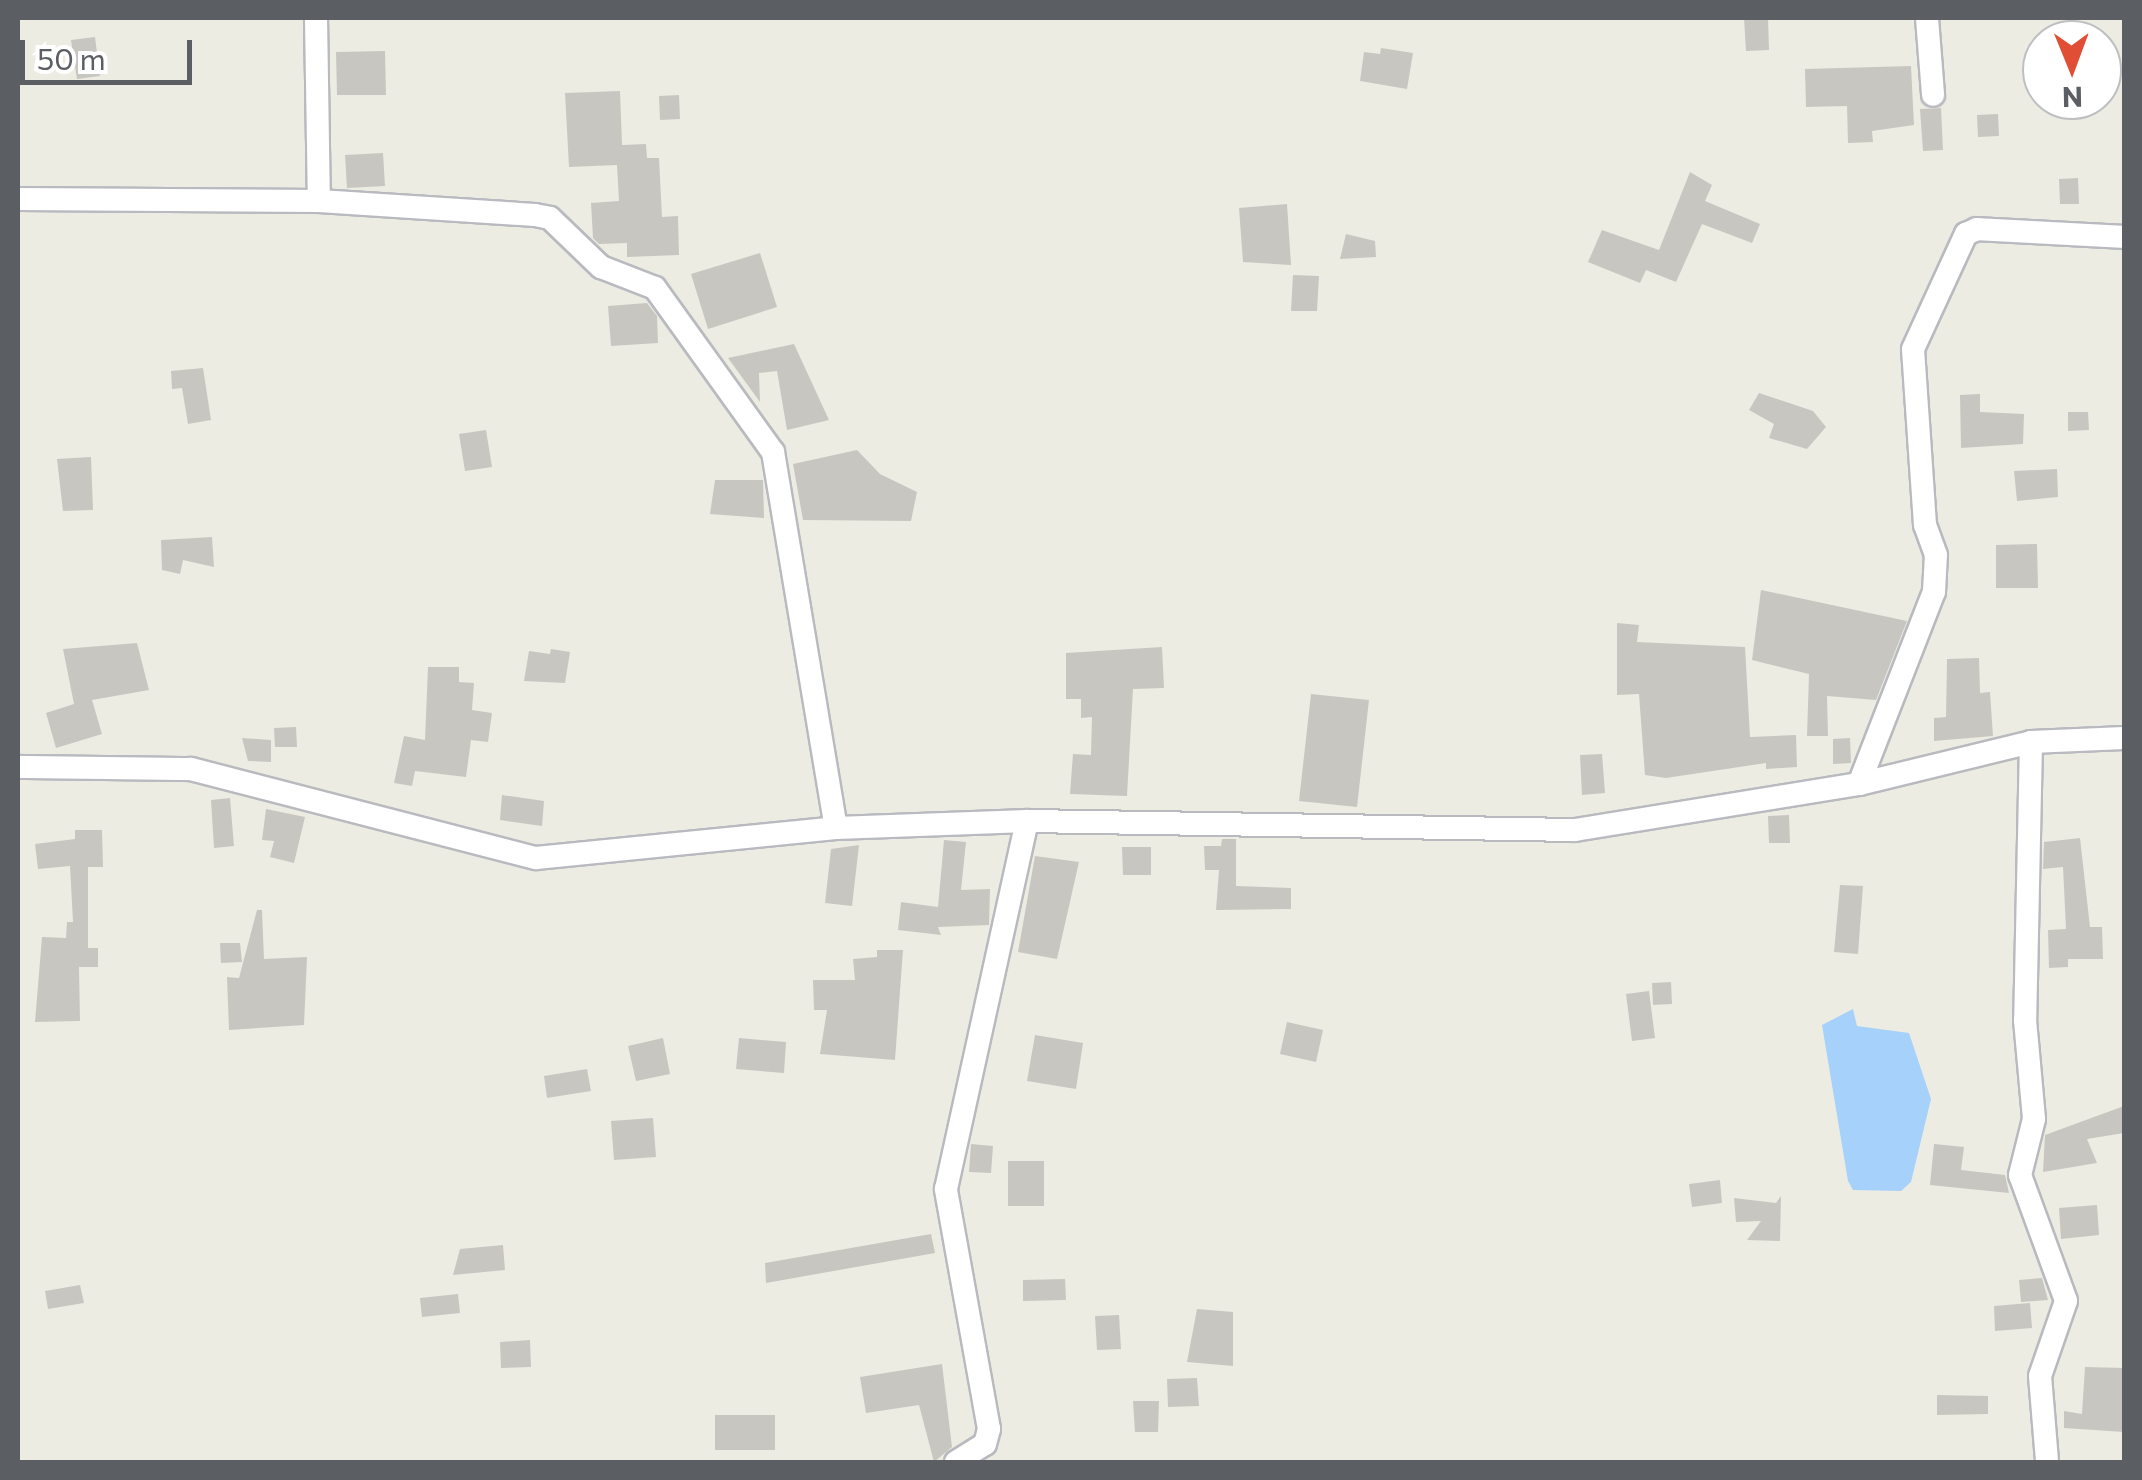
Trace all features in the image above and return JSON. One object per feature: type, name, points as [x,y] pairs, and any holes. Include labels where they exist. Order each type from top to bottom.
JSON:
[{"type":"street","points":[[316,18],[319,201]]},
{"type":"street","points":[[1927,18],[1932,95]]},
{"type":"street","points":[[18,199],[319,201],[550,218],[601,267],[655,288],[773,452],[836,828]]},
{"type":"street","points":[[1859,784],[1934,592],[1936,555],[1925,525],[1912,349],[1966,234],[1977,229],[2124,237]]},
{"type":"street","points":[[18,767],[191,769],[536,858],[836,828],[1027,822],[1486,833],[1575,830],[1859,784],[2031,742],[2124,738]]},
{"type":"street","points":[[2031,742],[2025,1020],[2034,1119],[2020,1175],[2066,1301],[2040,1376],[2047,1462]]},
{"type":"street","points":[[956,1462],[985,1444],[989,1428],[946,1189],[1027,822]]},
{"type":"water","points":[[1853,1009],[1857,1026],[1909,1033],[1931,1099],[1911,1182],[1901,1191],[1853,1190],[1848,1181],[1822,1025]]},
{"type":"building","points":[[1744,18],[1768,18],[1769,50],[1746,51]]},
{"type":"building","points":[[95,37],[100,76],[77,79],[71,40]]},
{"type":"building","points":[[1381,48],[1413,53],[1407,89],[1360,81],[1364,52],[1380,54]]},
{"type":"building","points":[[385,51],[386,95],[337,95],[336,52]]},
{"type":"building","points":[[1911,66],[1914,125],[1872,131],[1873,142],[1848,143],[1847,106],[1806,107],[1805,69]]},
{"type":"building","points":[[620,91],[622,145],[646,144],[647,158],[659,158],[662,217],[678,216],[679,255],[627,257],[627,243],[599,244],[593,238],[591,203],[619,201],[617,165],[569,167],[565,93]]},
{"type":"building","points":[[679,95],[680,119],[660,120],[659,96]]},
{"type":"building","points":[[1941,108],[1943,150],[1923,151],[1920,109]]},
{"type":"building","points":[[1998,114],[1999,136],[1978,137],[1977,115]]},
{"type":"building","points":[[383,153],[385,186],[347,188],[345,155]]},
{"type":"building","points":[[1690,172],[1712,185],[1705,201],[1760,224],[1752,243],[1702,224],[1676,282],[1646,270],[1640,283],[1588,262],[1602,230],[1659,250]]},
{"type":"building","points":[[2078,178],[2079,204],[2060,204],[2059,179]]},
{"type":"building","points":[[1287,204],[1291,265],[1243,262],[1239,208]]},
{"type":"building","points":[[1346,234],[1375,241],[1376,257],[1340,259]]},
{"type":"building","points":[[760,253],[777,307],[708,329],[691,274]]},
{"type":"building","points":[[1293,275],[1319,276],[1317,311],[1291,311]]},
{"type":"building","points":[[647,303],[657,316],[658,343],[611,346],[608,306]]},
{"type":"building","points":[[794,344],[829,420],[787,430],[777,371],[759,373],[760,402],[728,358]]},
{"type":"building","points":[[203,368],[211,420],[188,424],[182,388],[172,389],[171,371]]},
{"type":"building","points":[[1759,393],[1813,411],[1826,427],[1807,449],[1769,438],[1774,424],[1749,410]]},
{"type":"building","points":[[1980,394],[1980,412],[2024,414],[2023,444],[1961,448],[1960,395]]},
{"type":"building","points":[[2068,412],[2088,412],[2089,430],[2068,431]]},
{"type":"building","points":[[486,430],[492,467],[465,471],[459,434]]},
{"type":"building","points":[[857,450],[880,474],[917,492],[911,521],[803,520],[793,464]]},
{"type":"building","points":[[91,457],[93,510],[63,511],[57,459]]},
{"type":"building","points":[[2057,469],[2058,497],[2017,501],[2014,471]]},
{"type":"building","points":[[715,480],[763,480],[764,518],[710,514]]},
{"type":"building","points":[[212,537],[214,567],[183,560],[180,574],[162,570],[161,540]]},
{"type":"building","points":[[2037,544],[2038,588],[1996,588],[1996,545]]},
{"type":"building","points":[[1761,590],[1907,621],[1876,700],[1827,696],[1828,736],[1807,736],[1809,674],[1752,660]]},
{"type":"building","points":[[1617,623],[1639,625],[1637,642],[1745,647],[1750,737],[1796,735],[1797,767],[1766,769],[1766,763],[1666,778],[1645,775],[1639,694],[1617,695]]},
{"type":"building","points":[[137,643],[149,690],[92,700],[102,734],[56,748],[46,713],[74,704],[63,649]]},
{"type":"building","points":[[1162,647],[1164,688],[1133,689],[1127,796],[1070,794],[1073,754],[1091,755],[1092,717],[1081,718],[1081,699],[1066,699],[1066,653]]},
{"type":"building","points":[[551,649],[570,652],[565,683],[524,681],[529,651],[550,654]]},
{"type":"building","points":[[1979,658],[1980,693],[1990,692],[1993,736],[1934,741],[1934,718],[1946,717],[1947,659]]},
{"type":"building","points":[[428,667],[459,667],[459,682],[474,683],[472,710],[492,713],[488,742],[471,740],[466,777],[415,771],[412,786],[394,783],[404,736],[425,740]]},
{"type":"building","points":[[1311,694],[1369,700],[1357,807],[1299,801]]},
{"type":"building","points":[[296,727],[297,747],[275,747],[274,728]]},
{"type":"building","points":[[242,738],[271,740],[271,762],[248,761]]},
{"type":"building","points":[[1850,738],[1851,763],[1833,764],[1833,739]]},
{"type":"building","points":[[1602,754],[1605,793],[1582,795],[1580,755]]},
{"type":"building","points":[[502,795],[544,801],[542,826],[500,820]]},
{"type":"building","points":[[230,798],[234,846],[214,848],[211,800]]},
{"type":"building","points":[[266,809],[305,817],[294,863],[270,857],[274,841],[262,840]]},
{"type":"building","points":[[1789,815],[1790,843],[1769,843],[1768,816]]},
{"type":"building","points":[[75,830],[102,830],[103,867],[88,867],[88,948],[98,948],[98,967],[79,967],[80,1021],[35,1022],[42,937],[66,938],[67,922],[73,922],[70,866],[38,869],[35,844],[75,839]]},
{"type":"building","points":[[2080,838],[2090,927],[2102,927],[2103,959],[2068,959],[2068,967],[2049,968],[2048,930],[2066,929],[2063,867],[2043,869],[2044,842]]},
{"type":"building","points":[[1222,839],[1236,839],[1236,886],[1291,888],[1291,909],[1216,910],[1219,870],[1205,870],[1204,846],[1221,846]]},
{"type":"building","points":[[944,840],[966,842],[961,890],[990,889],[989,925],[938,927],[941,935],[898,930],[901,902],[938,907]]},
{"type":"building","points":[[859,845],[852,906],[825,903],[831,849]]},
{"type":"building","points":[[1122,847],[1151,847],[1151,875],[1123,875]]},
{"type":"building","points":[[1035,856],[1079,862],[1057,959],[1018,952]]},
{"type":"building","points":[[1840,885],[1863,886],[1858,954],[1834,952]]},
{"type":"building","points":[[257,910],[262,910],[264,959],[307,957],[304,1025],[229,1030],[227,977],[239,978]]},
{"type":"building","points":[[220,943],[240,943],[242,962],[221,963]]},
{"type":"building","points":[[877,950],[903,950],[895,1060],[820,1054],[827,1010],[814,1010],[813,980],[855,980],[853,959],[877,957]]},
{"type":"building","points":[[1671,982],[1672,1004],[1653,1005],[1652,983]]},
{"type":"building","points":[[1649,991],[1655,1038],[1632,1041],[1626,994]]},
{"type":"building","points":[[1287,1022],[1323,1030],[1316,1062],[1280,1054]]},
{"type":"building","points":[[1035,1035],[1083,1043],[1076,1089],[1027,1081]]},
{"type":"building","points":[[663,1038],[670,1074],[636,1081],[628,1046]]},
{"type":"building","points":[[739,1038],[786,1042],[784,1073],[736,1069]]},
{"type":"building","points":[[587,1069],[591,1091],[547,1098],[544,1076]]},
{"type":"building","points":[[2124,1106],[2124,1133],[2087,1139],[2097,1163],[2043,1172],[2045,1135]]},
{"type":"building","points":[[653,1118],[656,1157],[614,1160],[611,1121]]},
{"type":"building","points":[[971,1144],[993,1146],[991,1173],[969,1172]]},
{"type":"building","points":[[1934,1144],[1964,1147],[1961,1170],[2005,1175],[2009,1193],[1930,1185]]},
{"type":"building","points":[[1008,1161],[1044,1161],[1044,1206],[1008,1206]]},
{"type":"building","points":[[1720,1180],[1722,1203],[1692,1207],[1689,1184]]},
{"type":"building","points":[[1781,1196],[1780,1241],[1747,1240],[1761,1221],[1736,1222],[1734,1198],[1776,1203]]},
{"type":"building","points":[[2097,1205],[2099,1235],[2061,1239],[2059,1208]]},
{"type":"building","points":[[931,1234],[935,1253],[766,1283],[765,1263]]},
{"type":"building","points":[[503,1245],[505,1270],[453,1275],[460,1249]]},
{"type":"building","points":[[2042,1278],[2048,1300],[2021,1302],[2019,1280]]},
{"type":"building","points":[[1065,1279],[1066,1300],[1023,1301],[1023,1280]]},
{"type":"building","points":[[80,1285],[84,1303],[48,1309],[45,1291]]},
{"type":"building","points":[[458,1294],[460,1313],[422,1317],[420,1298]]},
{"type":"building","points":[[2030,1303],[2032,1328],[1995,1331],[1994,1306]]},
{"type":"building","points":[[1197,1309],[1233,1312],[1233,1366],[1187,1362]]},
{"type":"building","points":[[1119,1315],[1121,1349],[1097,1350],[1095,1316]]},
{"type":"building","points":[[530,1340],[531,1367],[501,1368],[500,1342]]},
{"type":"building","points":[[942,1364],[952,1447],[934,1462],[919,1405],[866,1413],[860,1377]]},
{"type":"building","points":[[2085,1367],[2124,1368],[2124,1432],[2064,1428],[2064,1411],[2082,1414]]},
{"type":"building","points":[[1197,1378],[1199,1406],[1168,1407],[1167,1379]]},
{"type":"building","points":[[1937,1395],[1988,1396],[1988,1414],[1937,1415]]},
{"type":"building","points":[[1133,1401],[1159,1401],[1158,1432],[1135,1432]]},
{"type":"building","points":[[715,1415],[775,1415],[775,1450],[715,1450]]}]
